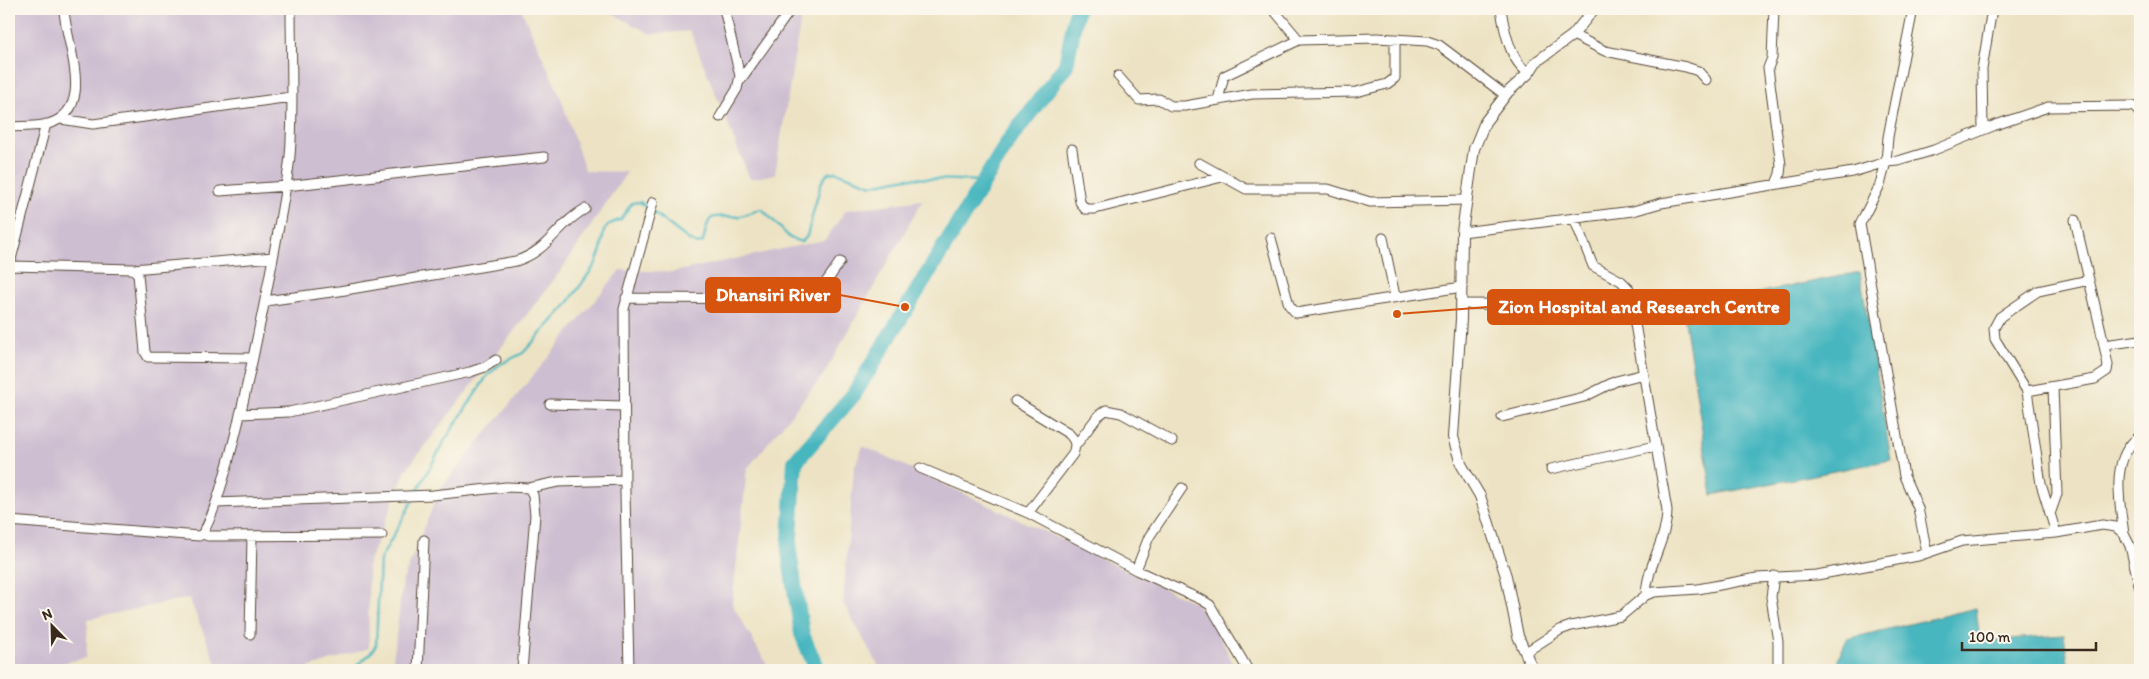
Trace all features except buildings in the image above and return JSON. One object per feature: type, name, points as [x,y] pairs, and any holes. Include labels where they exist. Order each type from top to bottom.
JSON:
[{"type":"street","points":[[9,127],[46,124],[61,119],[67,114],[73,98],[76,78],[64,9]]},
{"type":"street","points":[[204,534],[216,503],[240,414],[265,301],[286,186],[291,98],[291,9]]},
{"type":"street","points":[[724,9],[740,71],[739,82]]},
{"type":"street","points":[[720,117],[739,82],[791,9]]},
{"type":"street","points":[[1273,9],[1299,40]]},
{"type":"street","points":[[1501,9],[1505,30],[1512,49],[1519,65],[1529,73]]},
{"type":"street","points":[[1533,670],[1518,636],[1506,576],[1480,496],[1461,464],[1454,437],[1462,304],[1462,232],[1474,149],[1485,122],[1505,95],[1529,73],[1536,62],[1573,35],[1594,9]]},
{"type":"street","points":[[1774,9],[1772,58],[1768,68],[1780,164],[1780,174],[1776,184]]},
{"type":"street","points":[[1912,9],[1888,136],[1886,162],[1880,184],[1860,224],[1860,232],[1864,244],[1904,476],[1918,508],[1926,553]]},
{"type":"street","points":[[1983,130],[1982,69],[1992,9]]},
{"type":"street","points":[[1573,35],[1605,51],[1698,71],[1706,80]]},
{"type":"street","points":[[1118,76],[1139,100],[1159,99],[1171,106],[1252,94],[1356,92],[1387,84],[1396,74],[1395,39]]},
{"type":"street","points":[[1218,100],[1224,76],[1299,40],[1395,39],[1427,41],[1439,45],[1505,95]]},
{"type":"street","points":[[61,119],[93,124],[291,98]]},
{"type":"street","points":[[1462,232],[1633,211],[1661,204],[1853,172],[1934,150],[2048,107],[2133,106],[2140,113]]},
{"type":"street","points":[[46,124],[10,266],[134,269],[273,257]]},
{"type":"street","points":[[1072,149],[1080,202],[1085,209],[1095,209],[1222,177]]},
{"type":"street","points":[[220,191],[286,186],[544,157]]},
{"type":"street","points":[[1199,164],[1246,189],[1328,189],[1370,202],[1467,200]]},
{"type":"street","points":[[629,670],[624,406],[626,298],[653,202]]},
{"type":"street","points":[[265,301],[339,292],[516,261],[538,253],[562,224],[585,209]]},
{"type":"street","points":[[1574,218],[1593,266],[1621,281],[1629,290],[1667,510],[1667,526],[1650,570],[1646,595]]},
{"type":"street","points":[[2027,391],[2096,379],[2104,375],[2108,365],[2074,220]]},
{"type":"street","points":[[9,228],[19,228]]},
{"type":"street","points":[[1271,238],[1289,305],[1296,313],[1462,287]]},
{"type":"street","points":[[1383,238],[1395,296]]},
{"type":"street","points":[[626,298],[802,299],[811,297],[821,288],[840,262]]},
{"type":"street","points":[[134,269],[138,274],[145,352],[148,357],[253,358]]},
{"type":"street","points":[[2056,533],[2041,484],[2027,391],[1993,333],[1996,322],[2038,291],[2089,280]]},
{"type":"street","points":[[1462,304],[1586,305],[1597,309]]},
{"type":"street","points":[[2104,345],[2140,340]]},
{"type":"street","points":[[240,414],[289,412],[470,372],[485,368],[496,360]]},
{"type":"street","points":[[1502,417],[1584,397],[1616,381],[1644,374]]},
{"type":"street","points":[[2050,514],[2057,494],[2053,387]]},
{"type":"street","points":[[1015,401],[1070,434],[1075,439],[1076,445],[1074,454],[1028,513]]},
{"type":"street","points":[[550,404],[624,406]]},
{"type":"street","points":[[1076,445],[1098,416],[1106,410],[1121,414],[1172,441]]},
{"type":"street","points":[[2140,436],[2130,444],[2125,454],[2118,487],[2124,534],[2130,546],[2140,589]]},
{"type":"street","points":[[1552,470],[1656,446]]},
{"type":"street","points":[[920,468],[1028,513],[1136,570],[1202,600],[1210,605],[1248,670]]},
{"type":"street","points":[[216,503],[433,495],[506,487],[529,488],[558,482],[625,480]]},
{"type":"street","points":[[522,670],[535,515],[533,495],[529,488]]},
{"type":"street","points":[[1136,570],[1149,538],[1182,488]]},
{"type":"street","points":[[9,521],[199,536],[204,534],[252,536],[382,535]]},
{"type":"street","points":[[1526,652],[1571,626],[1622,616],[1646,595],[1774,576],[1817,575],[1849,570],[1926,553],[1962,542],[2056,533],[2102,525],[2116,527],[2124,534]]},
{"type":"street","points":[[250,634],[252,536]]},
{"type":"street","points":[[418,670],[424,540]]},
{"type":"street","points":[[1774,576],[1771,597],[1778,642],[1778,670]]},
{"type":"shaded area","points":[[9,9],[521,9],[561,98],[585,171],[627,172],[560,272],[406,470],[368,563],[369,648],[302,670],[219,670],[189,598],[88,619],[86,658],[30,670],[9,670]]},
{"type":"shaded area","points":[[603,9],[810,9],[802,11],[775,174],[750,179],[690,31],[651,34]]},
{"type":"shaded area","points":[[923,200],[824,374],[747,469],[732,604],[770,670],[367,670],[393,660],[403,580],[440,489],[620,270],[673,272],[825,240],[846,210]]},
{"type":"shaded area","points":[[863,446],[1195,603],[1218,632],[1236,670],[881,670],[843,603],[854,468]]},
{"type":"water","points":[[1860,272],[1891,460],[1712,495],[1683,308]]},
{"type":"water","points":[[1976,608],[1980,641],[2064,635],[2069,670],[1841,670],[1838,659],[1847,639]]},
{"type":"waterway","points":[[817,670],[802,634],[789,552],[795,462],[854,394],[1010,139],[1066,65],[1077,9]]},
{"type":"waterway","points":[[416,493],[445,440],[487,376],[499,365],[523,353],[566,306],[595,265],[601,250],[604,230],[608,225],[621,219],[632,203],[640,202],[689,240],[697,244],[703,242],[705,231],[710,219],[713,217],[740,216],[762,209],[790,238],[802,242],[807,236],[821,183],[828,173],[836,172],[872,185],[907,178],[984,181]]},
{"type":"waterway","points":[[352,670],[371,653],[376,645],[380,560],[414,498]]},
{"type":"place","name":"Dhansiri River","points":[[905,307]]},
{"type":"place","name":"Zion Hospital and Research Centre","points":[[1397,314]]}]
